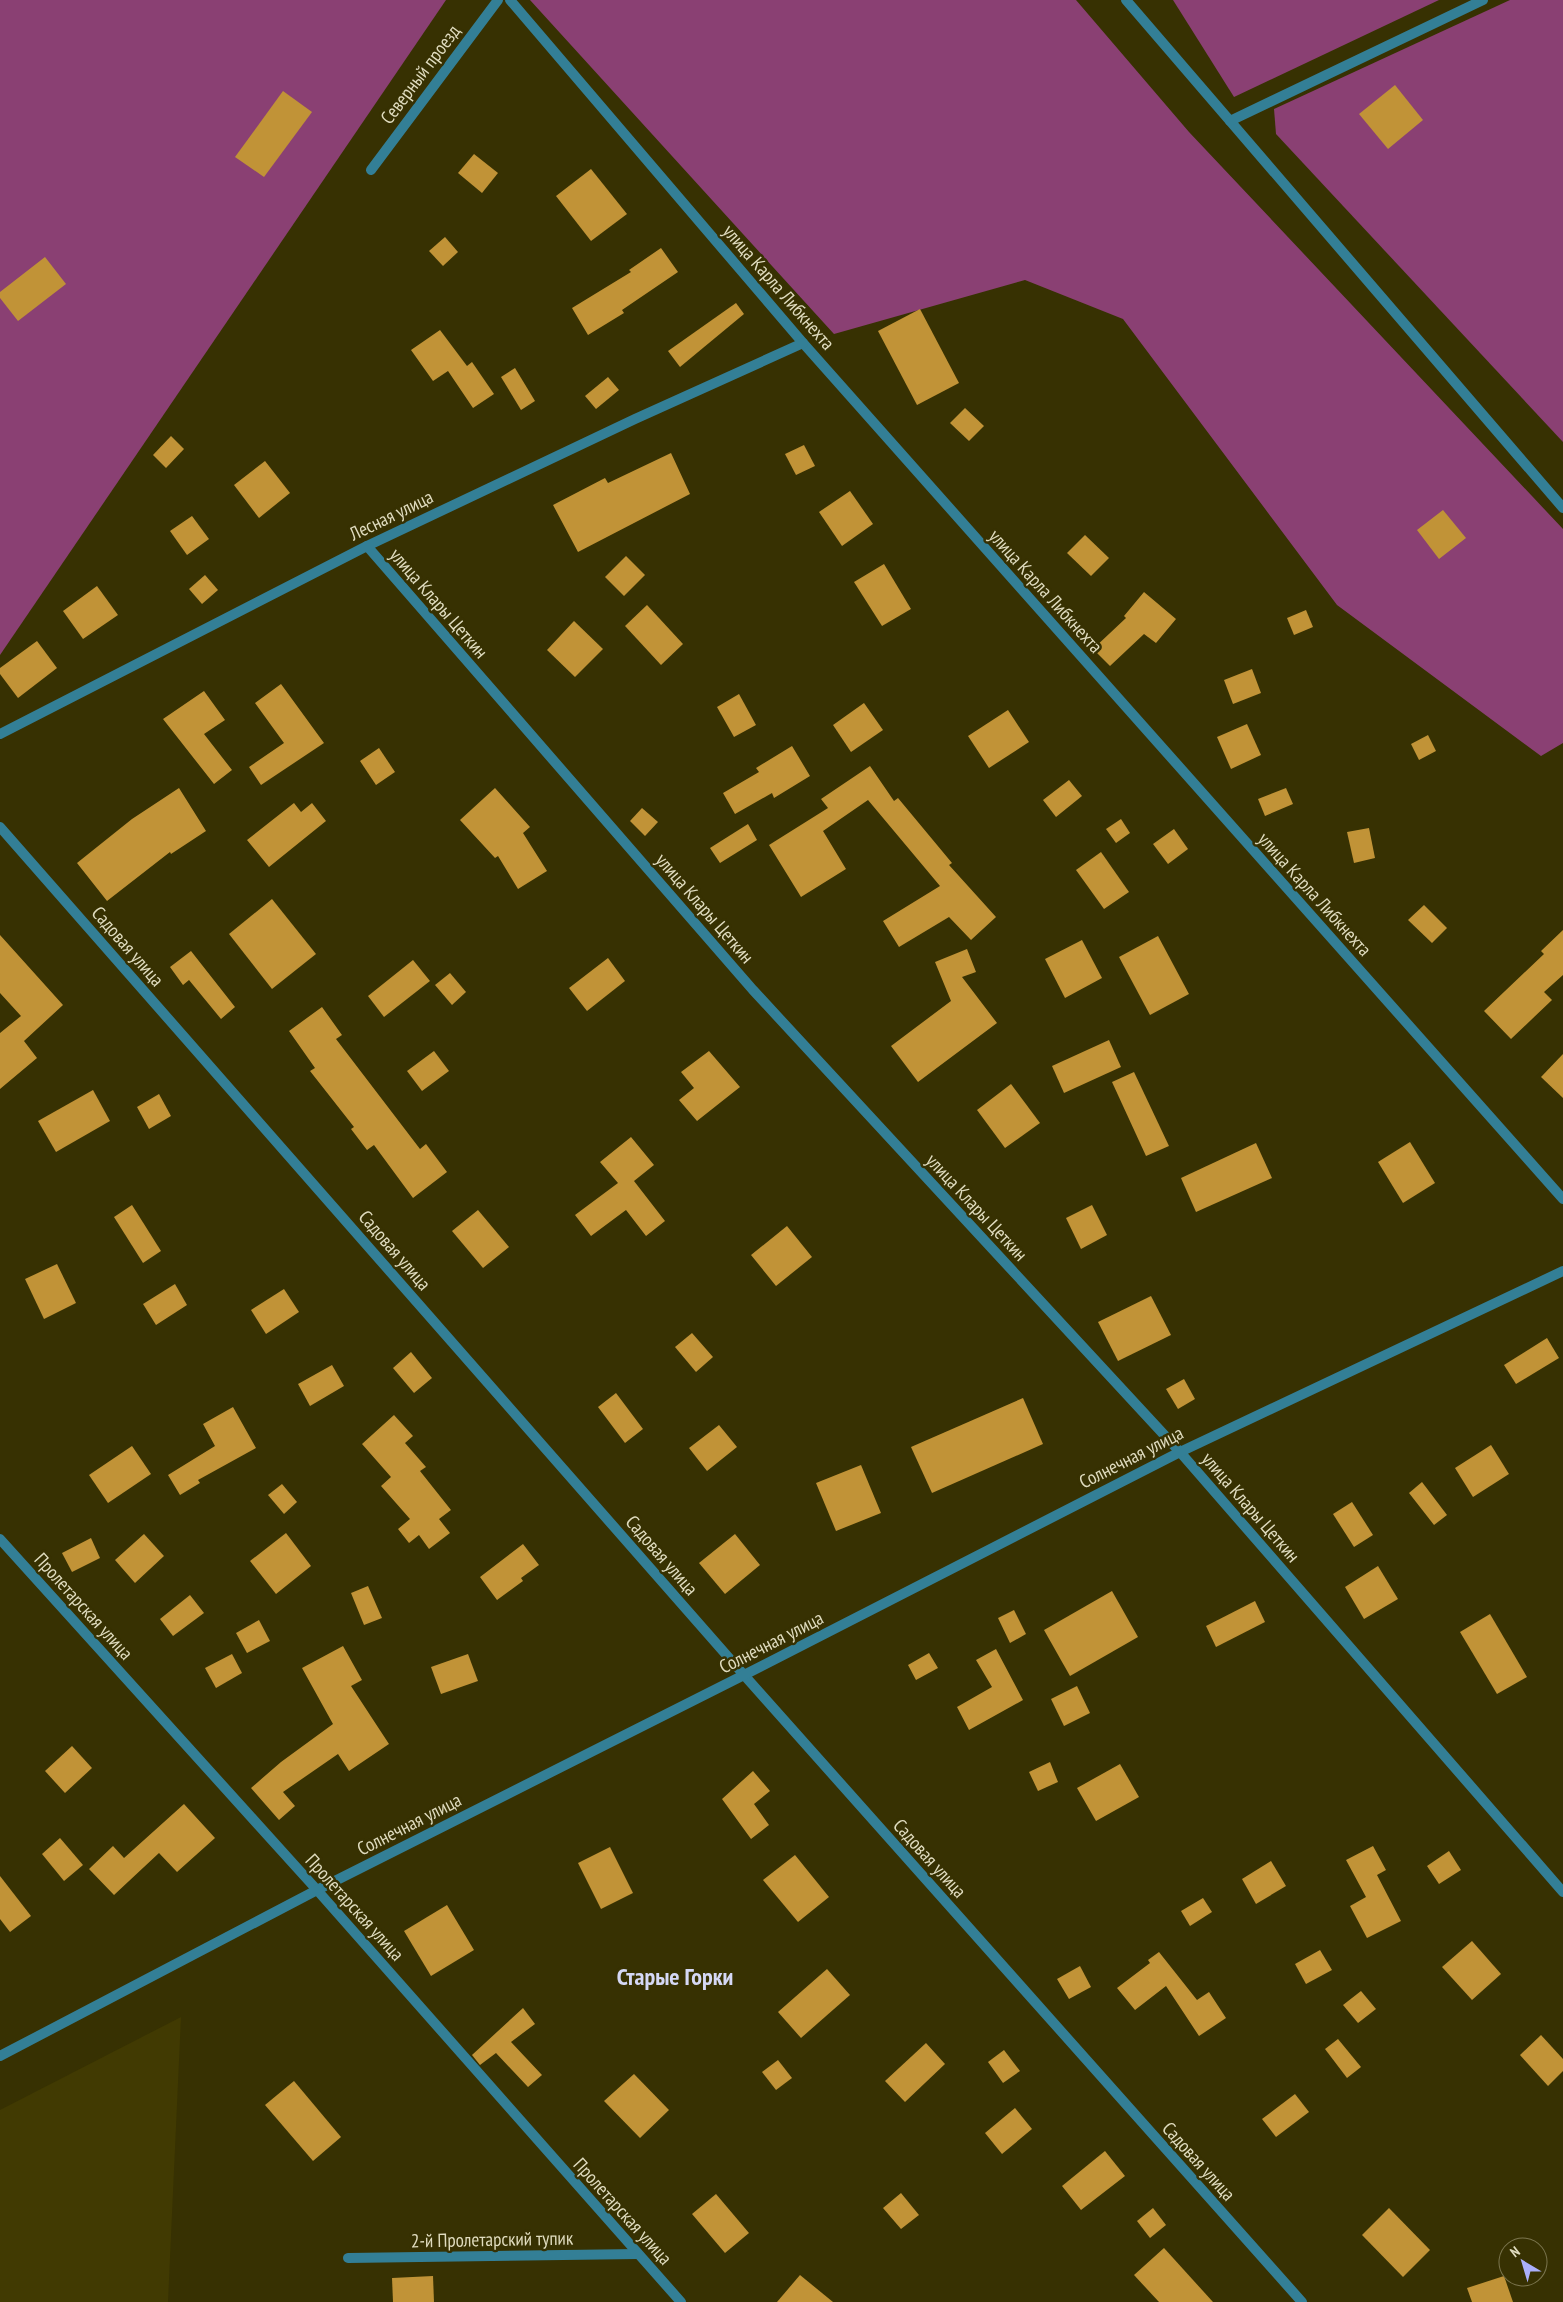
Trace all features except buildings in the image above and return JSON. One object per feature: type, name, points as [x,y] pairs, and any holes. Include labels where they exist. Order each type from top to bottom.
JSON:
[{"type":"street","name":"Северный проезд","points":[[371,170],[498,0]]},
{"type":"street","name":"улица Карла Либкнехта","points":[[510,0],[804,343],[1563,1199]]},
{"type":"street","points":[[1126,0],[1563,508]]},
{"type":"street","points":[[1230,121],[1483,0]]},
{"type":"street","name":"Лесная улица","points":[[0,734],[366,546],[635,419],[804,343]]},
{"type":"street","name":"улица Клары Цеткин","points":[[366,546],[753,990],[1180,1452],[1563,1892]]},
{"type":"street","name":"Садовая улица","points":[[0,827],[744,1675],[1302,2302]]},
{"type":"street","name":"Солнечная улица","points":[[0,2056],[317,1890],[744,1675],[1180,1452],[1563,1270]]},
{"type":"street","name":"Пролетарская улица","points":[[0,1539],[317,1890],[681,2302]]},
{"type":"street","name":"2-й Пролетарский тупик","points":[[348,2258],[638,2254]]},
{"type":"shaded area","points":[[0,0],[446,0],[0,655]]},
{"type":"shaded area","points":[[530,0],[1076,0],[1189,132],[1563,529],[1563,743],[1541,756],[1337,605],[1123,319],[1025,280],[834,334]]},
{"type":"shaded area","points":[[1173,0],[1439,0],[1234,97]]},
{"type":"shaded area","points":[[1510,0],[1563,0],[1563,442],[1276,134],[1274,109]]},
{"type":"shaded area","points":[[181,2017],[168,2302],[0,2302],[0,2110]]},
{"type":"district","name":"Старые Горки","points":[[675,1977]]}]
